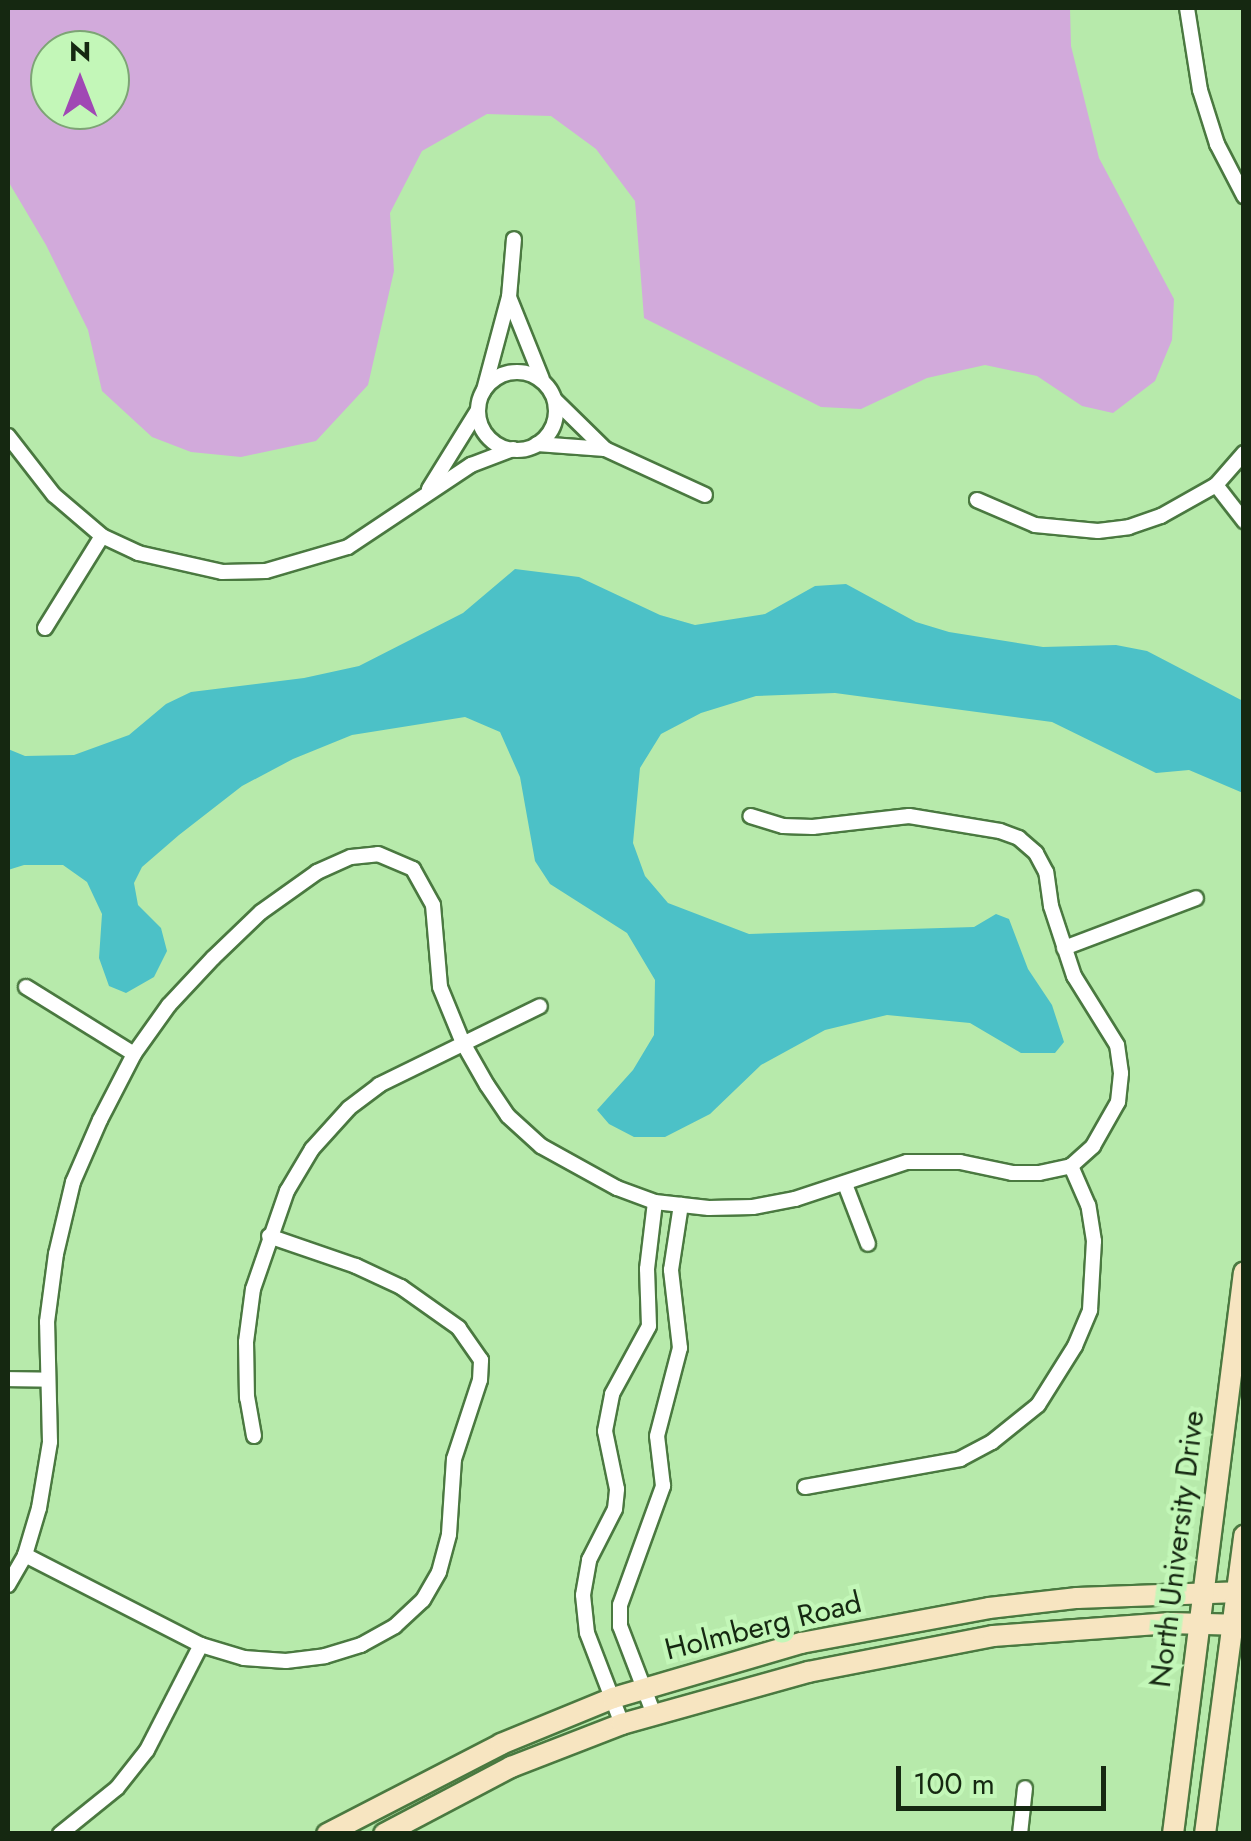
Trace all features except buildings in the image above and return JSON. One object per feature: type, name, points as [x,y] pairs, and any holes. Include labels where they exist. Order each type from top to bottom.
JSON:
[{"type":"street","points":[[1187,8],[1200,90],[1216,144],[1244,196]]},
{"type":"street","points":[[422,498],[478,410],[508,297],[514,240]]},
{"type":"street","points":[[508,297],[543,382],[555,400],[604,450]]},
{"type":"street","points":[[484,391],[511,372],[543,382]]},
{"type":"street","points":[[537,444],[554,425],[555,400]]},
{"type":"street","points":[[478,410],[492,440],[513,449]]},
{"type":"street","points":[[8,436],[54,494],[102,536],[180,565],[222,572],[266,571],[348,548],[471,465],[537,444],[604,450],[705,494]]},
{"type":"street","points":[[977,500],[1035,525],[1098,530],[1128,527],[1161,516],[1216,486],[1244,453]]},
{"type":"street","points":[[1216,486],[1244,520]]},
{"type":"street","points":[[45,628],[102,536]]},
{"type":"street","points":[[8,1586],[25,1556],[40,1508],[50,1442],[47,1322],[73,1182],[134,1054],[169,1005],[261,912],[317,872],[351,857],[378,854],[400,860],[413,869],[432,905],[440,987],[463,1043],[508,1116],[541,1146],[578,1170],[655,1202],[753,1207],[845,1184],[907,1162],[960,1162],[1012,1174],[1039,1174],[1071,1166],[1093,1146],[1110,1123],[1122,1074],[1117,1045],[1086,1002],[1064,948],[1046,872],[1036,853],[1019,838],[909,816],[813,828],[783,826],[750,816]]},
{"type":"street","points":[[1064,948],[1196,898]]},
{"type":"street","points":[[26,987],[134,1054]]},
{"type":"street","points":[[254,1436],[247,1398],[246,1342],[253,1289],[287,1192],[312,1149],[349,1108],[379,1085],[540,1006]]},
{"type":"street","points":[[805,1487],[960,1459],[992,1442],[1038,1405],[1066,1363],[1090,1310],[1094,1241],[1088,1205],[1071,1166]]},
{"type":"street","points":[[845,1184],[868,1244]]},
{"type":"street","points":[[622,1724],[587,1633],[583,1595],[589,1560],[616,1509],[605,1431],[612,1394],[649,1326],[647,1269],[655,1202]]},
{"type":"street","points":[[653,1712],[620,1626],[620,1605],[663,1486],[657,1436],[680,1348],[671,1270],[681,1205]]},
{"type":"street","points":[[25,1556],[201,1645],[244,1658],[286,1661],[325,1656],[361,1645],[395,1626],[424,1600],[439,1572],[449,1534],[454,1459],[480,1380],[481,1360],[460,1328],[401,1287],[356,1266],[269,1236]]},
{"type":"street","name":"North University Drive","points":[[1174,1834],[1244,1272]]},
{"type":"street","points":[[8,1380],[47,1380]]},
{"type":"street","points":[[1205,1834],[1238,1625],[1244,1536]]},
{"type":"street","name":"Holmberg Road","points":[[327,1834],[500,1744],[613,1698],[801,1642],[989,1608],[1202,1591],[1240,1592]]},
{"type":"street","name":"Holmberg Road","points":[[384,1834],[510,1767],[653,1712],[808,1672],[993,1636],[1112,1626],[1238,1625]]},
{"type":"street","points":[[60,1834],[117,1788],[146,1750],[201,1645]]},
{"type":"street","points":[[1020,1834],[1026,1788]]},
{"type":"shaded area","points":[[8,8],[1070,8],[1071,46],[1099,158],[1174,299],[1172,340],[1155,381],[1113,413],[1082,406],[1037,376],[985,365],[927,378],[861,409],[821,407],[644,318],[635,201],[596,149],[551,116],[487,114],[422,151],[390,213],[394,271],[368,385],[316,441],[241,457],[191,452],[152,437],[102,391],[88,330],[46,245],[8,181]]},
{"type":"water","points":[[515,569],[579,577],[660,615],[695,625],[765,614],[815,586],[846,584],[916,622],[949,632],[1043,647],[1116,645],[1147,651],[1243,701],[1243,793],[1189,770],[1156,773],[1052,722],[835,693],[756,696],[701,713],[661,734],[640,768],[633,843],[645,876],[668,903],[749,934],[974,927],[996,914],[1009,919],[1028,969],[1052,1005],[1064,1042],[1055,1053],[1021,1053],[970,1023],[887,1015],[825,1030],[761,1065],[710,1114],[665,1137],[634,1137],[609,1124],[597,1110],[633,1070],[654,1035],[655,980],[627,933],[550,884],[535,861],[520,777],[500,732],[465,717],[352,735],[293,759],[242,786],[179,835],[142,867],[134,883],[138,905],[161,928],[167,951],[154,977],[126,993],[109,986],[99,958],[102,914],[87,882],[63,865],[24,865],[8,870],[8,749],[25,756],[74,755],[129,735],[166,704],[191,692],[304,678],[359,666],[463,613]]}]
